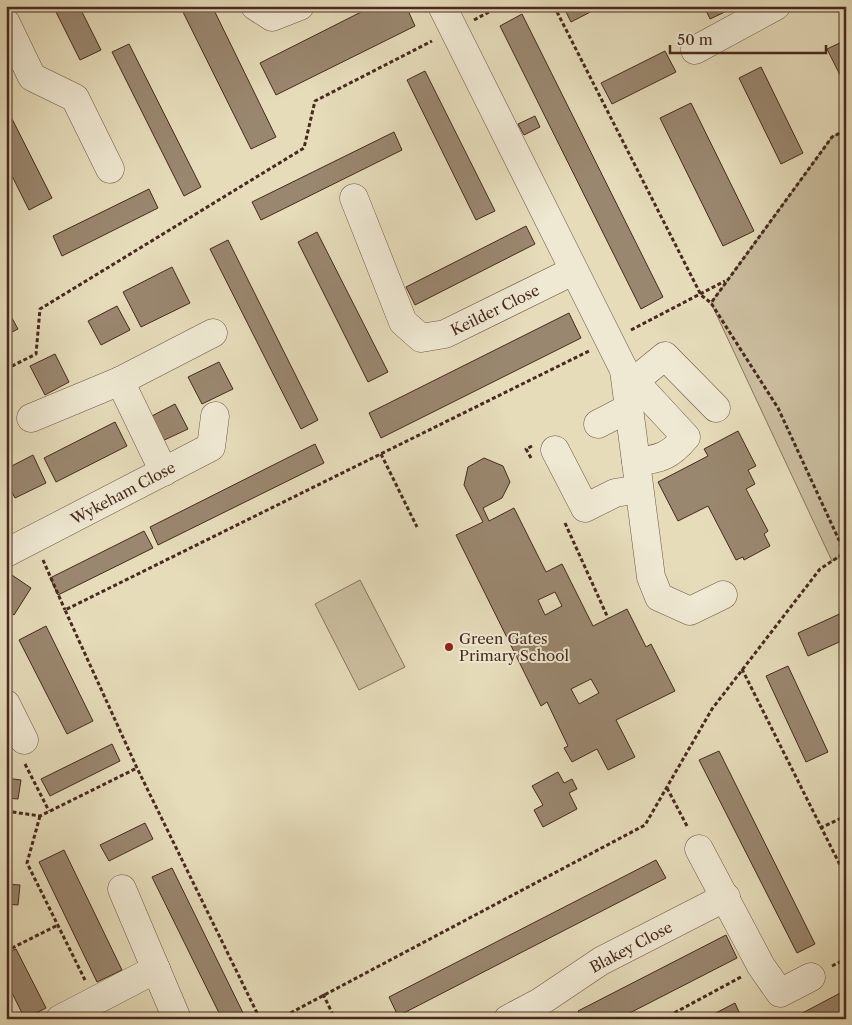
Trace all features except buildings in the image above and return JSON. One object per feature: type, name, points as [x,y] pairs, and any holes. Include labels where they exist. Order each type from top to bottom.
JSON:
[{"type":"street","points":[[254,6],[272,18],[300,6]]},
{"type":"street","points":[[695,50],[776,6]]},
{"type":"street","points":[[447,18],[573,271],[628,374],[686,437],[674,452],[652,460],[636,461]]},
{"type":"street","points":[[6,23],[32,77],[75,98],[110,169]]},
{"type":"street","name":"Keilder Close","points":[[354,198],[403,322],[421,338],[445,334],[573,271]]},
{"type":"street","points":[[31,418],[120,381],[213,332]]},
{"type":"street","points":[[628,374],[643,374],[665,356],[716,408]]},
{"type":"street","points":[[628,374],[629,408],[651,577],[659,597],[690,611],[723,595]]},
{"type":"street","points":[[120,381],[164,472]]},
{"type":"street","points":[[598,424],[629,408]]},
{"type":"street","name":"Wykeham Close","points":[[6,553],[211,447],[215,416]]},
{"type":"street","points":[[555,450],[585,508],[615,493],[639,489]]},
{"type":"street","points":[[6,704],[24,740]]},
{"type":"street","points":[[699,849],[761,966],[780,993],[811,977]]},
{"type":"street","points":[[122,889],[176,1019]]},
{"type":"street","name":"Blakey Close","points":[[508,1019],[544,1010],[601,961],[726,897]]},
{"type":"street","points":[[60,1019],[156,969]]},
{"type":"path","points":[[6,369],[36,354],[40,309],[304,148],[315,101],[447,18],[500,6]]},
{"type":"path","points":[[279,1019],[645,824],[712,709],[820,569],[845,552],[778,408],[711,302],[701,295],[554,6]]},
{"type":"path","points":[[711,302],[832,137],[846,130]]},
{"type":"path","points":[[66,610],[701,295],[725,281]]},
{"type":"path","points":[[381,454],[417,527]]},
{"type":"path","points":[[33,540],[137,768],[260,1019]]},
{"type":"path","points":[[742,669],[846,877]]},
{"type":"path","points":[[24,740],[21,758],[49,811]]},
{"type":"path","points":[[6,811],[40,816],[137,768]]},
{"type":"path","points":[[667,788],[699,849]]},
{"type":"path","points":[[40,816],[27,864],[96,1000]]},
{"type":"path","points":[[820,828],[846,816]]},
{"type":"path","points":[[6,951],[58,925]]},
{"type":"path","points":[[663,1019],[761,966]]},
{"type":"path","points":[[323,994],[335,1019]]},
{"type":"shaded area","points":[[846,130],[846,554],[832,561],[711,303],[832,137]]},
{"type":"shaded area","points":[[360,580],[405,667],[359,690],[315,604]]},
{"type":"place","name":"Green Gates Primary School","points":[[449,647]]}]
